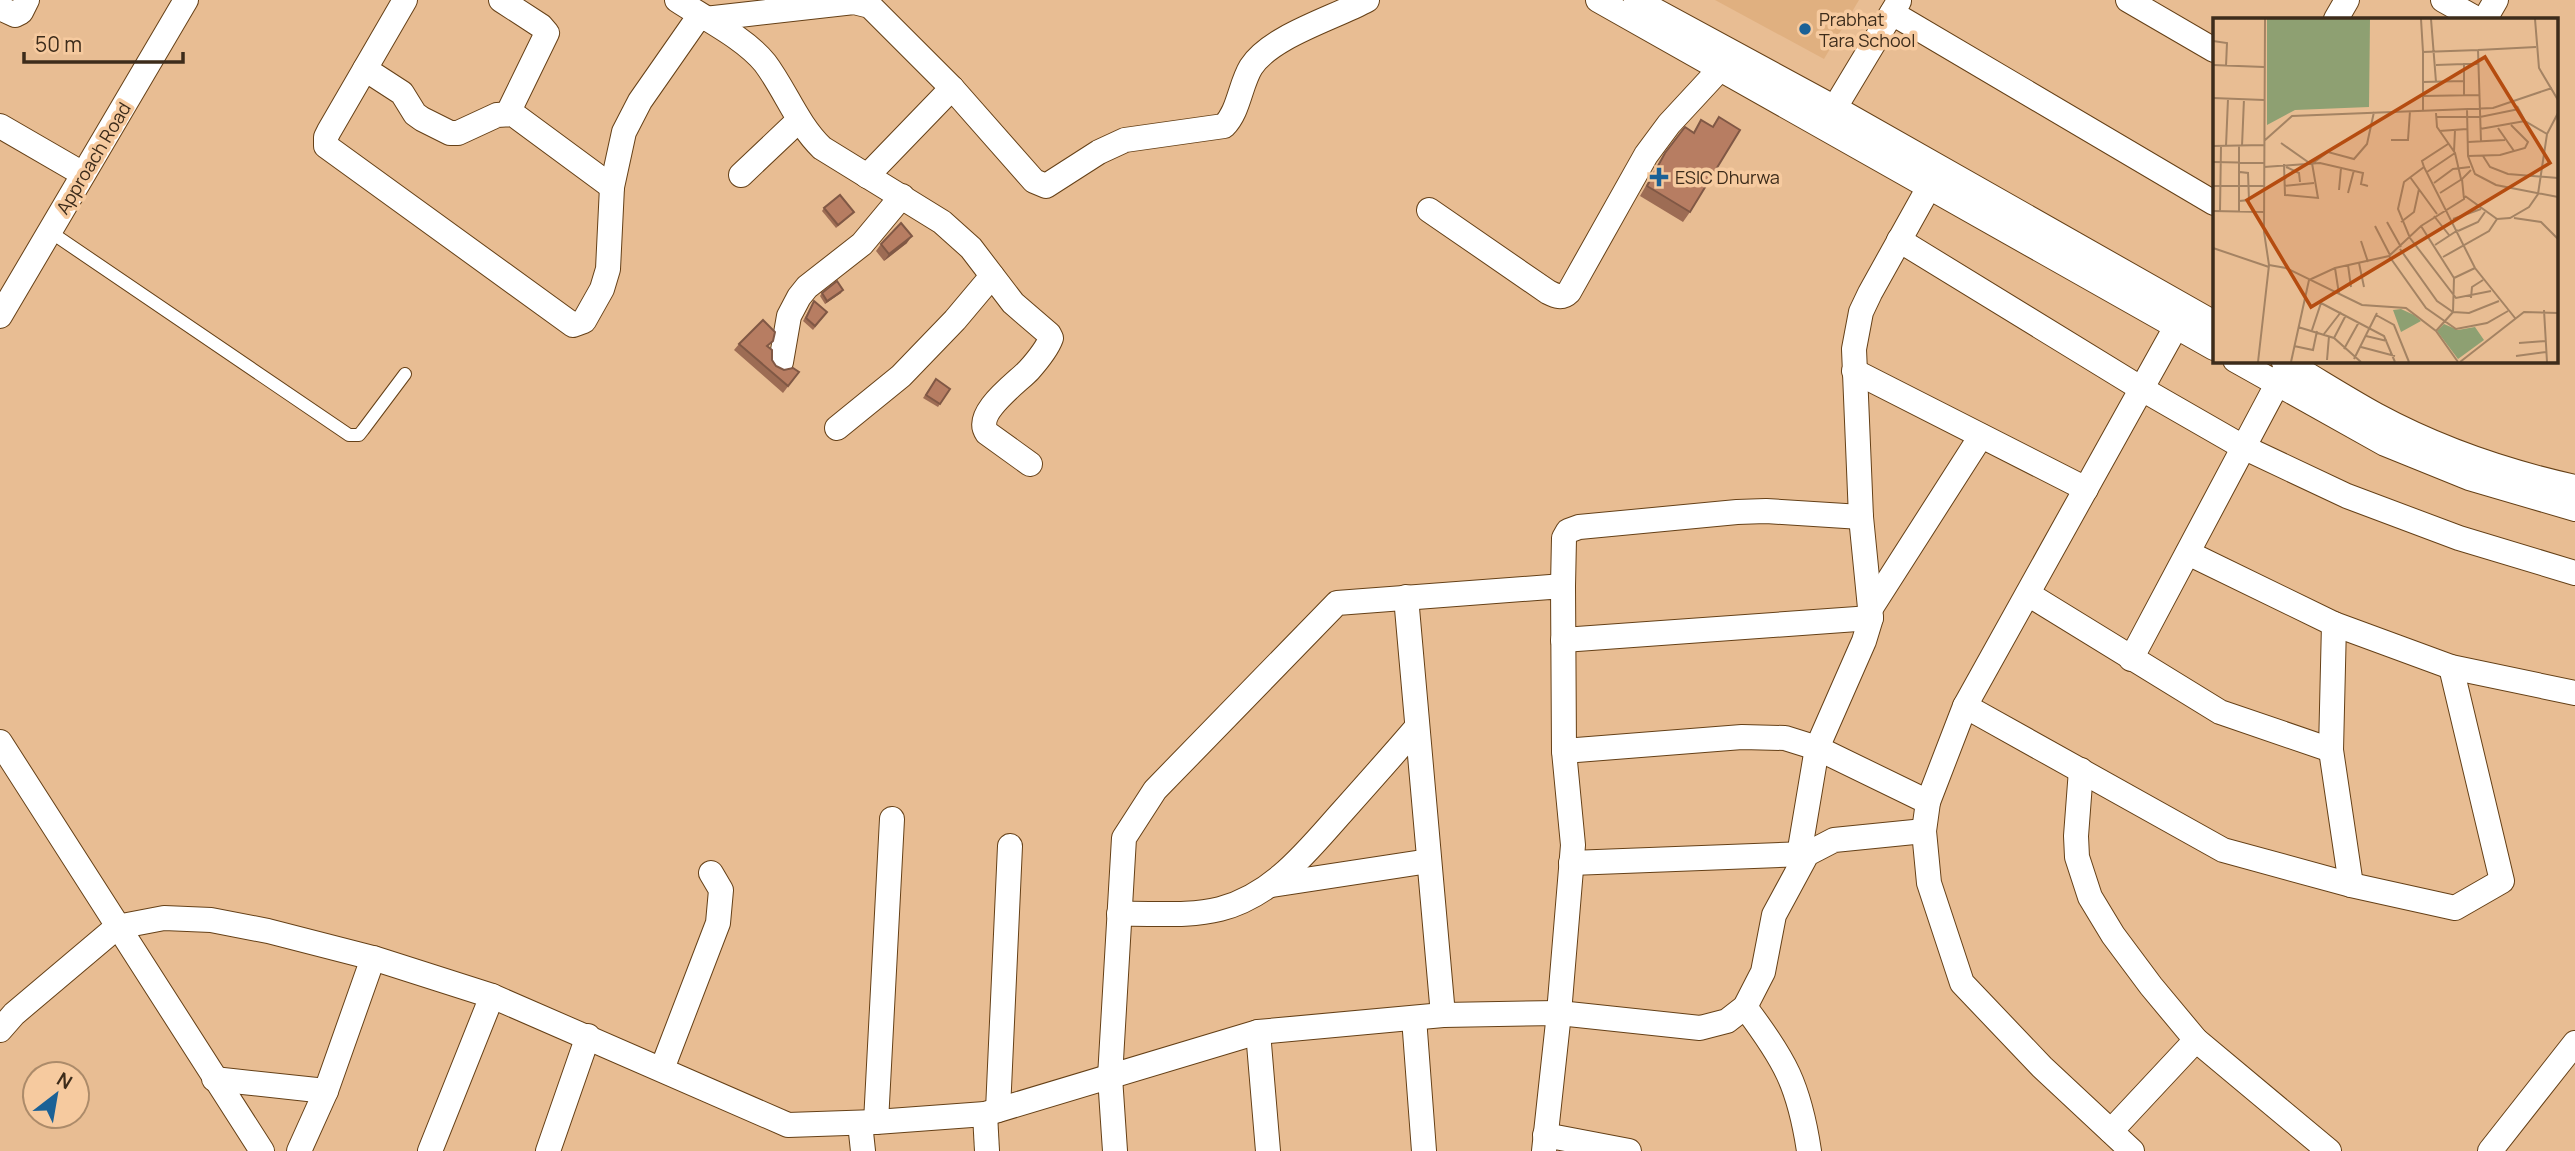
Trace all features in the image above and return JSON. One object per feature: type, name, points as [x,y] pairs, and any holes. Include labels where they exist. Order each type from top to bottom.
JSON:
[{"type":"street","points":[[0,8],[15,15],[21,12],[27,0]]},
{"type":"street","name":"Approach Road","points":[[0,316],[186,0]]},
{"type":"street","points":[[405,0],[326,137],[326,146],[573,325],[584,321],[606,280],[612,187],[618,151],[631,117],[702,17],[855,2],[864,4],[876,10],[952,88],[1034,181],[1046,186],[1099,152],[1125,140],[1224,126],[1231,116],[1250,68],[1266,50],[1367,0]]},
{"type":"street","points":[[500,0],[541,26],[547,33],[508,113]]},
{"type":"street","points":[[677,0],[756,53],[772,74],[799,120],[822,148],[942,222],[971,248],[1013,303],[1046,331],[1051,338],[1032,366],[1002,393],[986,417],[984,426],[987,433],[1030,464]]},
{"type":"street","points":[[1598,0],[1719,69],[1829,118],[2213,322]]},
{"type":"street","points":[[1636,0],[1829,118],[1929,187],[2213,347]]},
{"type":"street","points":[[2128,0],[2213,49]]},
{"type":"street","points":[[2337,18],[2347,0]]},
{"type":"street","points":[[2443,0],[2475,18]]},
{"type":"street","points":[[2486,18],[2496,0]]},
{"type":"street","points":[[1829,118],[1896,6],[2213,202]]},
{"type":"street","points":[[365,69],[402,93],[418,117],[450,133],[497,115],[508,113],[520,118],[612,187]]},
{"type":"street","points":[[1429,210],[1548,292],[1564,296],[1569,292],[1646,155],[1669,124],[1719,69]]},
{"type":"street","points":[[867,176],[952,88]]},
{"type":"street","points":[[741,175],[799,120]]},
{"type":"street","points":[[0,126],[83,174]]},
{"type":"street","points":[[1871,613],[1861,517],[1854,349],[1861,312],[1929,187]]},
{"type":"street","points":[[781,362],[789,316],[799,297],[807,287],[862,244],[902,196]]},
{"type":"street","points":[[1899,240],[2142,389],[2243,447],[2372,505],[2459,538],[2575,573]]},
{"type":"street","points":[[837,428],[901,376],[955,320],[992,276]]},
{"type":"street","points":[[2132,1151],[2042,1068],[1962,983],[1930,883],[1924,831],[1928,802],[1965,706],[2177,325]]},
{"type":"street","points":[[2238,362],[2385,444],[2469,478],[2575,509]]},
{"type":"street","points":[[2132,659],[2287,362],[2378,416],[2427,439],[2490,464],[2575,487]]},
{"type":"street","points":[[1854,371],[2086,489]]},
{"type":"street","points":[[0,1030],[14,1014],[117,927],[164,918],[211,920],[268,931],[373,958],[492,996],[788,1125],[868,1123],[992,1112],[1258,1032],[1443,1015],[1559,1013],[1700,1028],[1727,1021],[1745,1007],[1763,972],[1774,915],[1803,855],[1817,748],[1864,641],[1871,613],[1981,436]]},
{"type":"street","points":[[1629,1151],[1544,1143],[1559,1013],[1573,845],[1564,751],[1564,538],[1568,531],[1578,527],[1746,512],[1861,517]]},
{"type":"street","points":[[2188,553],[2334,624],[2451,667],[2575,693]]},
{"type":"street","points":[[1115,1151],[1110,1077],[1124,838],[1155,790],[1337,603],[1563,586]]},
{"type":"street","points":[[2028,594],[2220,712],[2331,750]]},
{"type":"street","points":[[1406,597],[1443,1015]]},
{"type":"street","points":[[1563,640],[1871,613]]},
{"type":"street","points":[[2334,624],[2331,750],[2351,885]]},
{"type":"street","points":[[1965,706],[2223,850],[2351,885],[2455,908],[2502,881],[2451,667]]},
{"type":"street","points":[[1119,914],[1196,913],[1220,909],[1245,900],[1268,886],[1294,866],[1417,727]]},
{"type":"street","points":[[1564,751],[1760,737],[1785,738],[1817,748],[1928,802]]},
{"type":"street","points":[[0,742],[261,1151]]},
{"type":"street","points":[[2081,770],[2076,836],[2082,876],[2090,897],[2113,934],[2151,986],[2196,1040],[2329,1151]]},
{"type":"street","points":[[863,1151],[868,1123],[891,819]]},
{"type":"street","points":[[1571,863],[1803,855],[1834,840],[1924,831]]},
{"type":"street","points":[[988,1151],[1010,846]]},
{"type":"street","points":[[1268,886],[1429,861]]},
{"type":"street","points":[[662,1069],[718,923],[721,890],[711,873]]},
{"type":"street","points":[[299,1151],[326,1091],[373,958]]},
{"type":"street","points":[[430,1151],[492,996]]},
{"type":"street","points":[[1745,1007],[1777,1050],[1788,1071],[1804,1118],[1809,1151]]},
{"type":"street","points":[[1414,1018],[1424,1151]]},
{"type":"street","points":[[1258,1032],[1268,1151]]},
{"type":"street","points":[[548,1151],[588,1036]]},
{"type":"street","points":[[2111,1131],[2196,1040]]},
{"type":"street","points":[[2490,1151],[2573,1049]]},
{"type":"street","points":[[214,1079],[326,1091]]},
{"type":"lane","points":[[49,231],[349,435],[359,435],[405,374]]},
{"type":"shaded area","name":"Prabhat Tara School","points":[[1715,0],[1859,0],[1824,59]]},
{"type":"building","points":[[1719,117],[1740,130],[1690,212],[1647,186],[1665,153],[1685,127],[1694,133],[1701,120],[1713,127]]},
{"type":"building","points":[[840,195],[854,212],[838,225],[824,208]]},
{"type":"building","points":[[901,223],[912,236],[889,254],[881,244]]},
{"type":"building","points":[[837,281],[843,290],[827,301],[822,293]]},
{"type":"building","points":[[814,301],[827,312],[815,326],[806,318]]},
{"type":"building","points":[[763,320],[775,332],[773,341],[767,346],[772,350],[772,360],[776,366],[784,370],[793,368],[799,372],[788,386],[739,344]]},
{"type":"building","points":[[936,379],[950,389],[940,404],[926,395]]},
{"type":"place","name":"Prabhat Tara School","points":[[1805,29]]},
{"type":"place","name":"ESIC Dhurwa","points":[[1659,177]]}]
